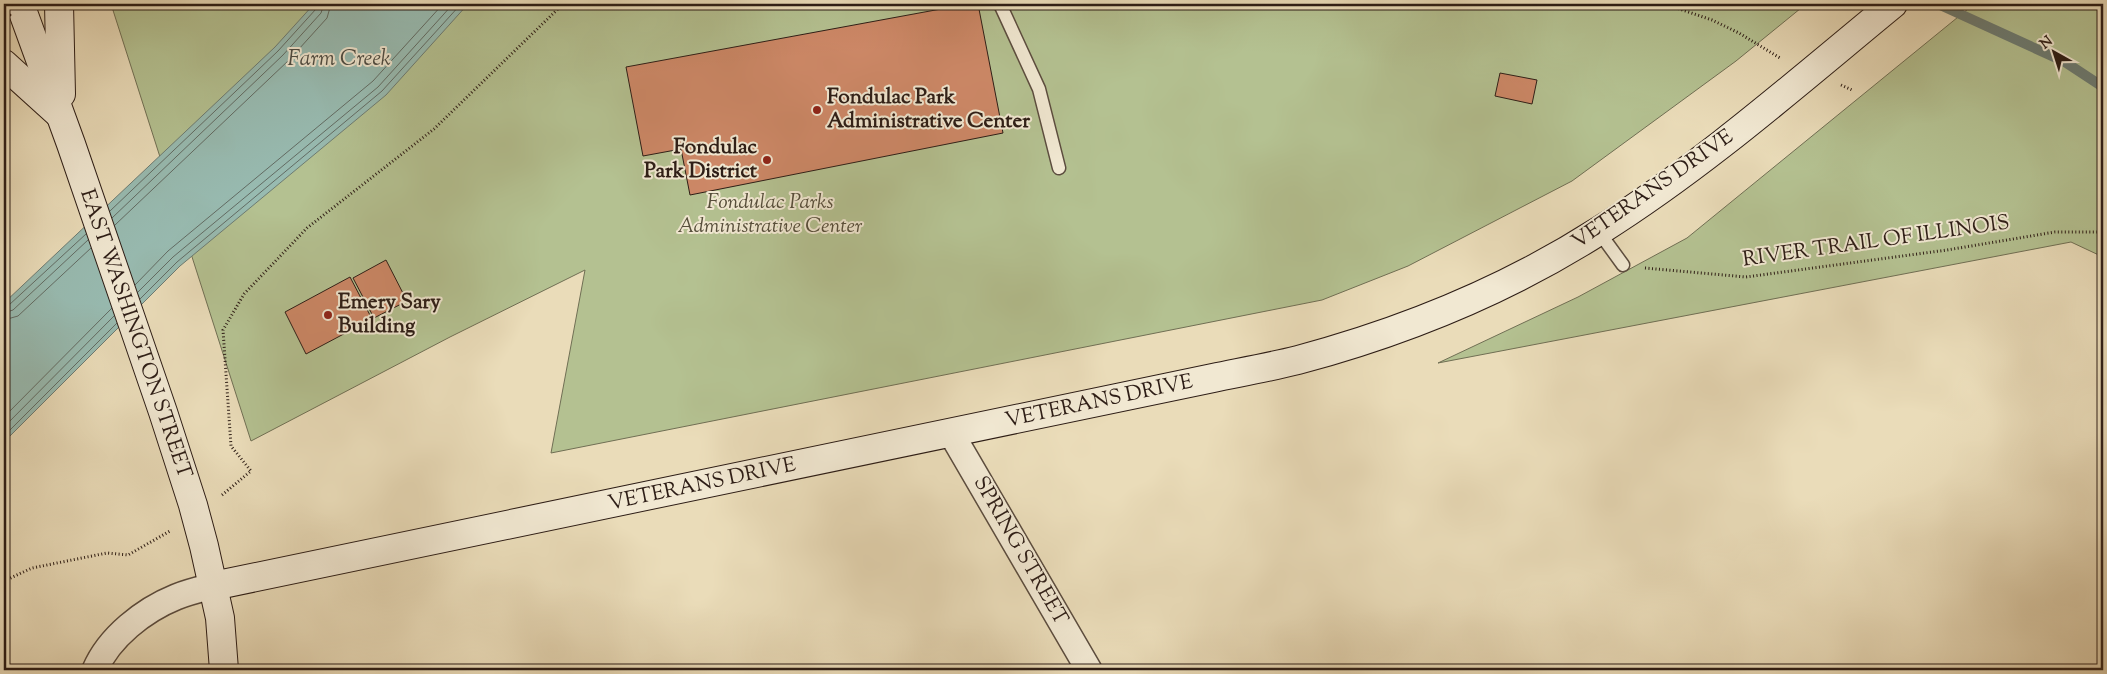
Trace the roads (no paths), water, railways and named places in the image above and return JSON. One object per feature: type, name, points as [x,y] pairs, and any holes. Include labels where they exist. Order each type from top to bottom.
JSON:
[{"type":"street","name":"EAST WASHINGTON STREET","points":[[20,4],[61,115],[163,412],[201,533],[220,618],[224,670]]},
{"type":"street","points":[[59,4],[61,115]]},
{"type":"street","name":"VETERANS DRIVE","points":[[213,586],[1213,378],[1307,357],[1398,329],[1500,286],[1599,232],[1702,160],[1893,4]]},
{"type":"street","points":[[4,64],[61,115]]},
{"type":"street","name":"SPRING STREET","points":[[951,432],[1089,670]]},
{"type":"street","points":[[95,670],[105,652],[137,620],[161,604],[178,596],[213,586]]},
{"type":"lane","points":[[1000,4],[1039,89],[1059,168]]},
{"type":"lane","points":[[1599,232],[1623,265]]},
{"type":"water","name":"Farm Creek","points":[[314,4],[468,4],[386,95],[180,266],[4,442],[4,303],[275,47]]},
{"type":"waterway","points":[[1938,4],[2065,62],[2103,87]]},
{"type":"railway","points":[[4,20],[20,4]]},
{"type":"place","name":"Fondulac Park Administrative Center","points":[[817,110]]},
{"type":"place","name":"Fondulac Park District","points":[[767,160]]},
{"type":"place","name":"Emery Sary Building","points":[[328,315]]},
{"type":"park label","name":"Fondulac Parks Administrative Center","points":[[770,215]]}]
